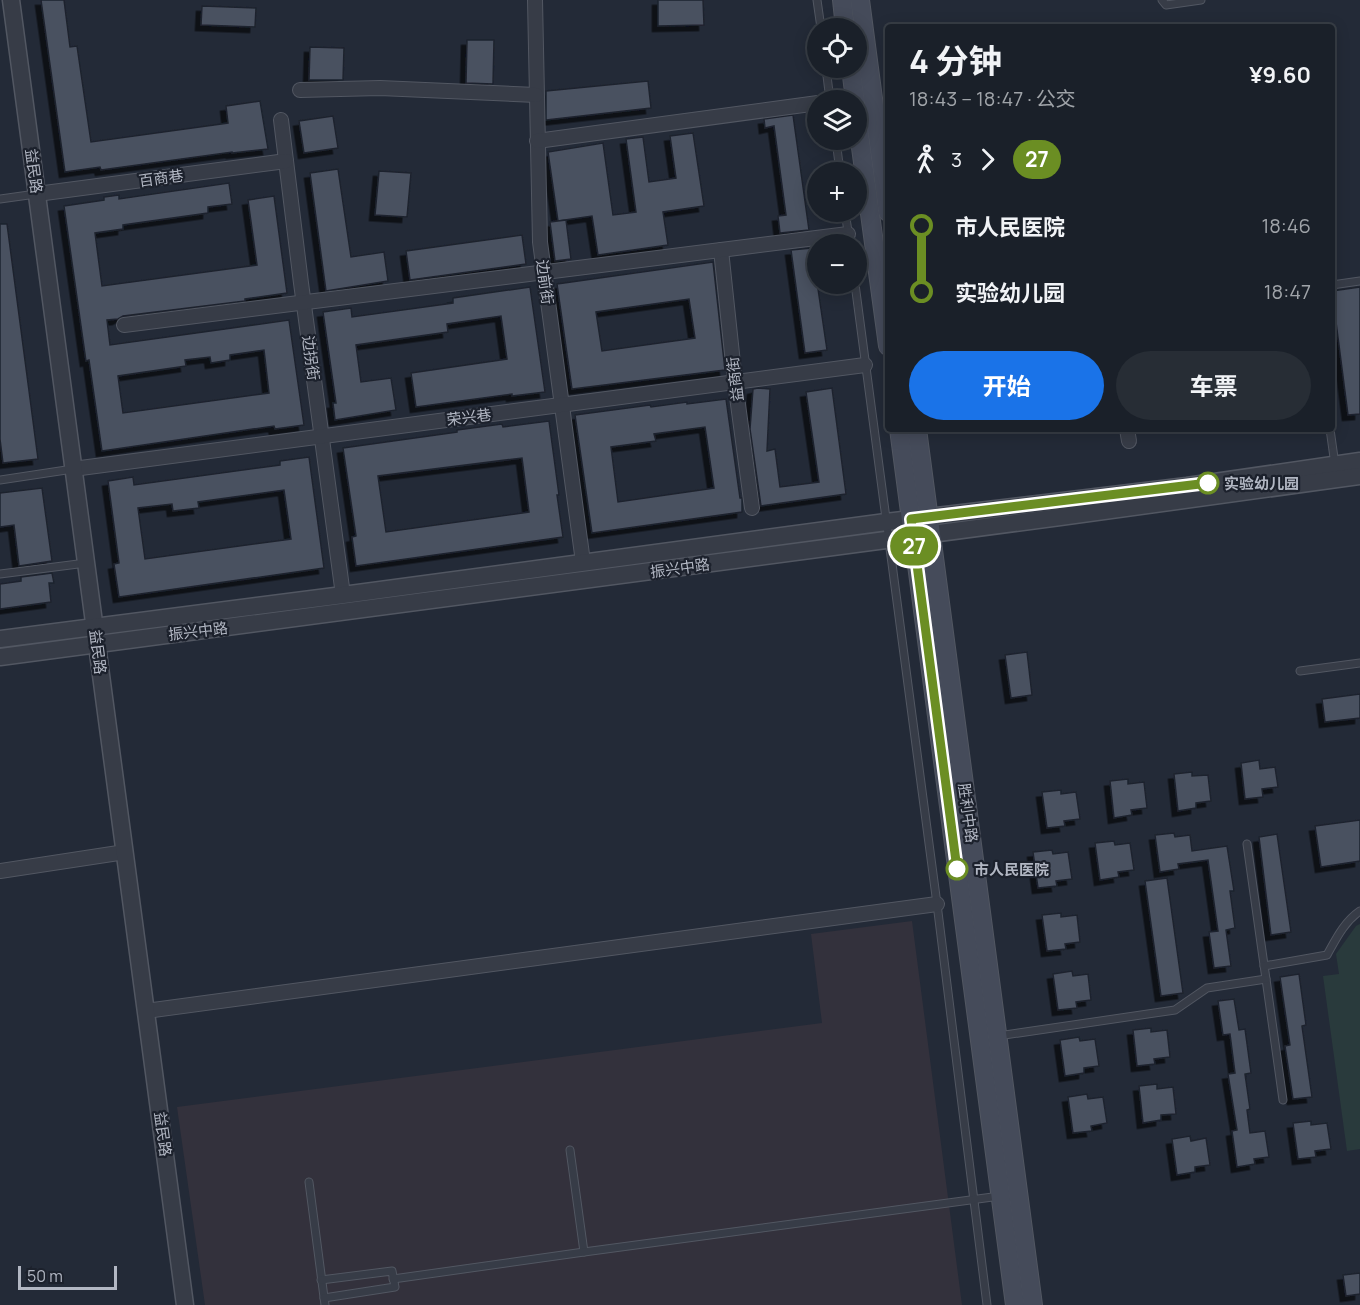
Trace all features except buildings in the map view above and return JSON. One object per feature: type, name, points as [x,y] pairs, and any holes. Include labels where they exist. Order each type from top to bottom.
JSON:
[{"type":"main road","points":[[842,0],[844,18]]},
{"type":"main road","points":[[860,0],[885,189]]},
{"type":"main road","points":[[861,150],[885,324]]},
{"type":"main road","name":"胜利中路","points":[[900,432],[921,527],[998,1036],[1034,1305]]},
{"type":"main road","name":"胜利中路","points":[[917,432],[921,527],[1015,1305]]},
{"type":"street","name":"益民路","points":[[11,0],[185,1305]]},
{"type":"street","name":"边前街","points":[[535,0],[540,242],[583,562]]},
{"type":"street","points":[[300,90],[380,88],[536,95]]},
{"type":"street","points":[[537,141],[807,104]]},
{"type":"street","name":"边拐街","points":[[280,120],[343,595]]},
{"type":"street","name":"百商巷","points":[[37,194],[286,161]]},
{"type":"street","points":[[124,325],[721,250],[807,243]]},
{"type":"street","name":"益商街","points":[[721,250],[735,382],[752,508]]},
{"type":"street","name":"荣兴巷","points":[[73,469],[866,365]]},
{"type":"street","name":"振兴中路","points":[[0,657],[889,540],[921,527],[1360,461]]},
{"type":"street","name":"振兴中路","points":[[0,639],[886,522],[921,527],[1360,476]]},
{"type":"street","points":[[0,871],[125,852]]},
{"type":"street","points":[[146,1011],[937,904]]},
{"type":"lane","points":[[817,0],[820,18]]},
{"type":"lane","points":[[1162,0],[1166,5],[1201,0]]},
{"type":"lane","points":[[0,199],[37,194]]},
{"type":"lane","points":[[1335,285],[1360,281]]},
{"type":"lane","points":[[856,294],[937,904],[987,1305]]},
{"type":"lane","points":[[1330,432],[1335,465]]},
{"type":"lane","points":[[0,480],[73,469]]},
{"type":"lane","points":[[0,574],[86,563]]},
{"type":"lane","points":[[1300,671],[1360,663]]},
{"type":"lane","points":[[1247,844],[1283,1100]]},
{"type":"lane","points":[[1264,966],[1327,955],[1342,928],[1351,917],[1360,911]]},
{"type":"lane","points":[[998,1036],[1175,1010],[1207,988],[1266,979]]},
{"type":"lane","points":[[570,1150],[584,1252]]},
{"type":"lane","points":[[309,1182],[321,1280],[324,1301],[395,1287],[392,1271],[321,1280]]},
{"type":"lane","points":[[393,1279],[1001,1196]]},
{"type":"shaded area","points":[[912,921],[962,1305],[205,1305],[177,1107],[822,1023],[811,934]]},
{"type":"shaded area","points":[[1360,924],[1360,1149],[1347,1151],[1323,976],[1339,974],[1336,954],[1356,926]]},
{"type":"bus line","name":"27","points":[[957,869],[911,519],[1208,483]]},
{"type":"place","name":"实验幼儿园","points":[[1208,483]]},
{"type":"place","name":"市人民医院","points":[[957,869]]}]
